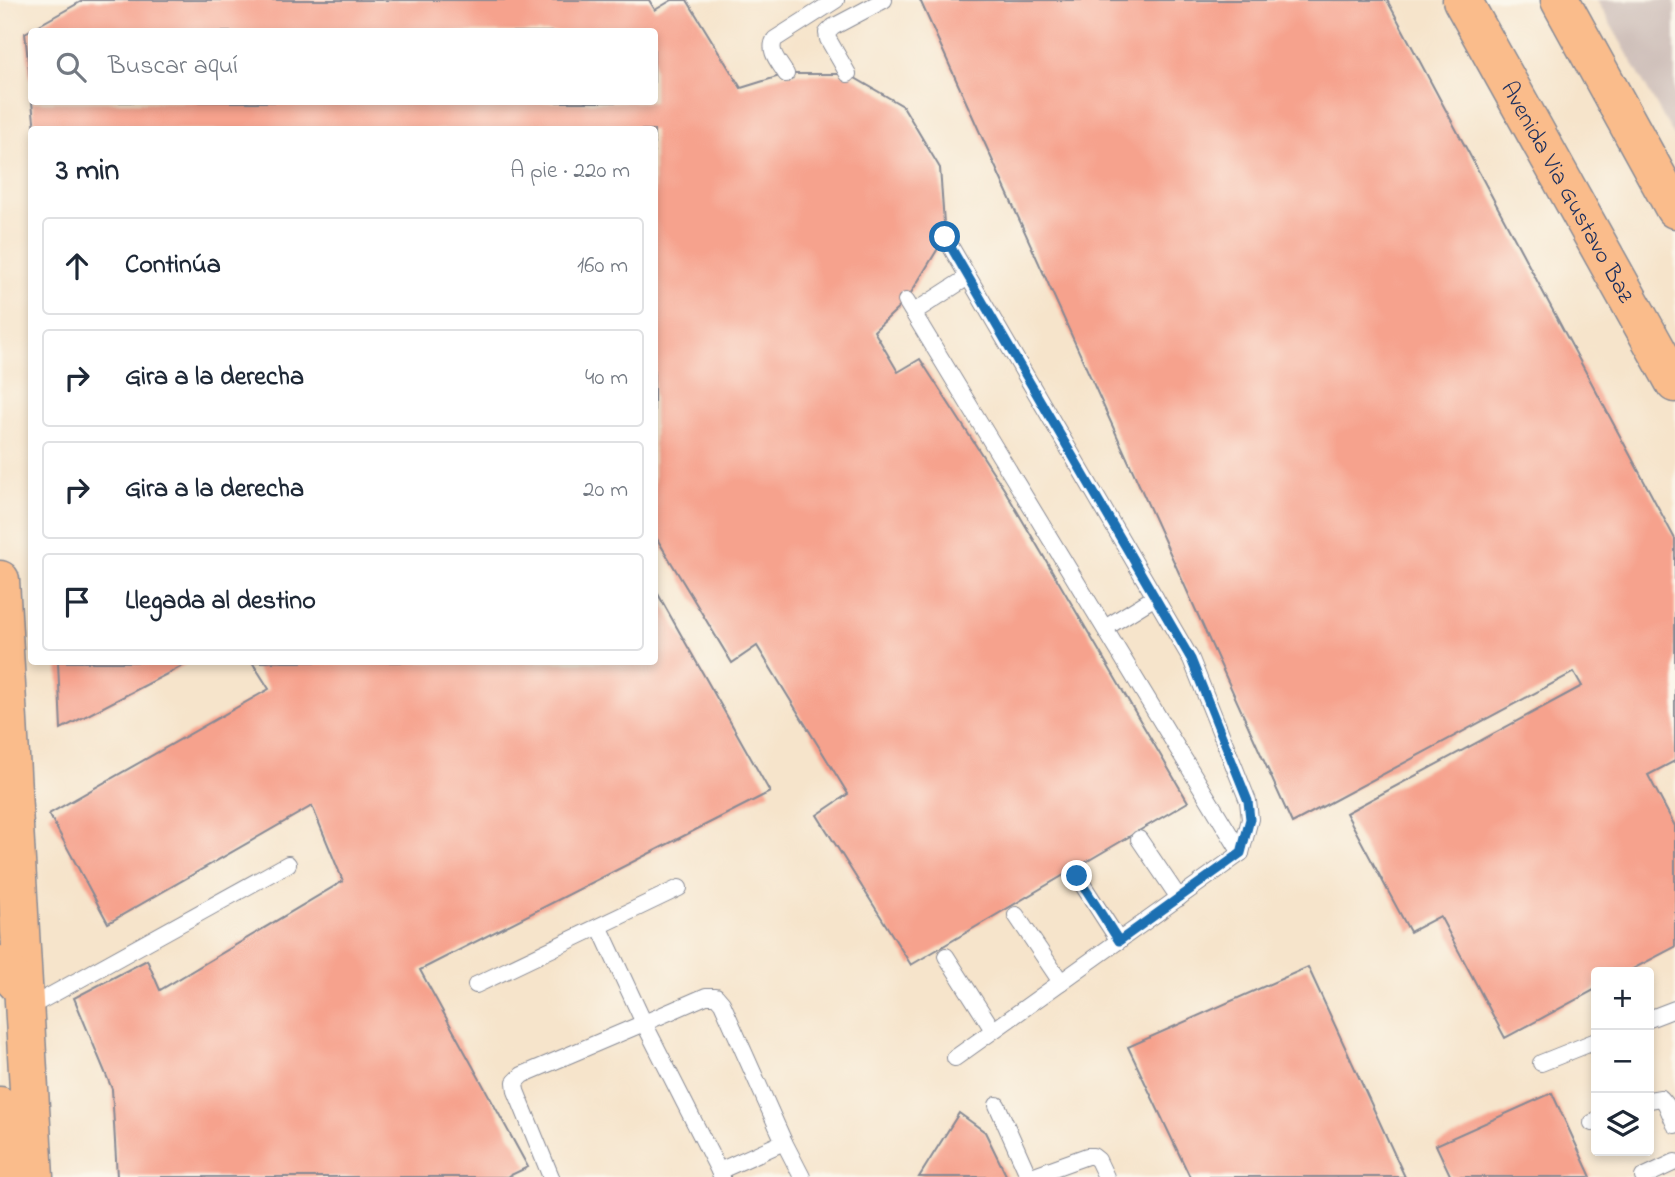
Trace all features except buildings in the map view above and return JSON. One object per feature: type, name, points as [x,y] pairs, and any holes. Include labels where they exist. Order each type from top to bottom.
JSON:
[{"type":"main road","name":"Avenida Via Gustavo Baz","points":[[1462,0],[1675,383]]},
{"type":"main road","points":[[1560,0],[1675,209]]},
{"type":"main road","points":[[0,580],[16,988],[34,1177]]},
{"type":"main road","points":[[0,1106],[4,1177]]},
{"type":"lane","points":[[786,74],[771,49],[775,39],[836,0]]},
{"type":"lane","points":[[848,74],[827,33],[833,27],[884,0]]},
{"type":"lane","points":[[945,237],[1191,659],[1248,801],[1250,819],[1241,853],[955,1058]]},
{"type":"lane","points":[[968,277],[910,307],[1241,853]]},
{"type":"lane","points":[[1105,628],[1155,597]]},
{"type":"lane","points":[[1139,839],[1179,898]]},
{"type":"lane","points":[[16,988],[288,864]]},
{"type":"lane","points":[[1077,876],[1119,941]]},
{"type":"lane","points":[[476,985],[600,928],[678,888]]},
{"type":"lane","points":[[1016,915],[1061,982]]},
{"type":"lane","points":[[600,928],[644,1023],[720,1174],[784,1142]]},
{"type":"lane","points":[[946,956],[993,1030]]},
{"type":"lane","points":[[551,1177],[516,1091],[515,1082],[522,1075],[706,996],[716,996],[722,1003],[802,1177]]},
{"type":"lane","points":[[1654,1017],[1675,1009]]},
{"type":"lane","points":[[1541,1063],[1591,1043]]},
{"type":"lane","points":[[1654,1099],[1661,1098],[1666,1104],[1675,1125]]},
{"type":"lane","points":[[997,1105],[1029,1177],[1087,1156],[1098,1160],[1106,1177]]},
{"type":"lane","points":[[1643,1177],[1675,1162]]},
{"type":"shaded area","points":[[1597,0],[1675,0],[1675,138]]},
{"type":"route","points":[[945,237],[1191,659],[1248,801],[1250,819],[1241,853],[1119,941],[1077,876]]}]
